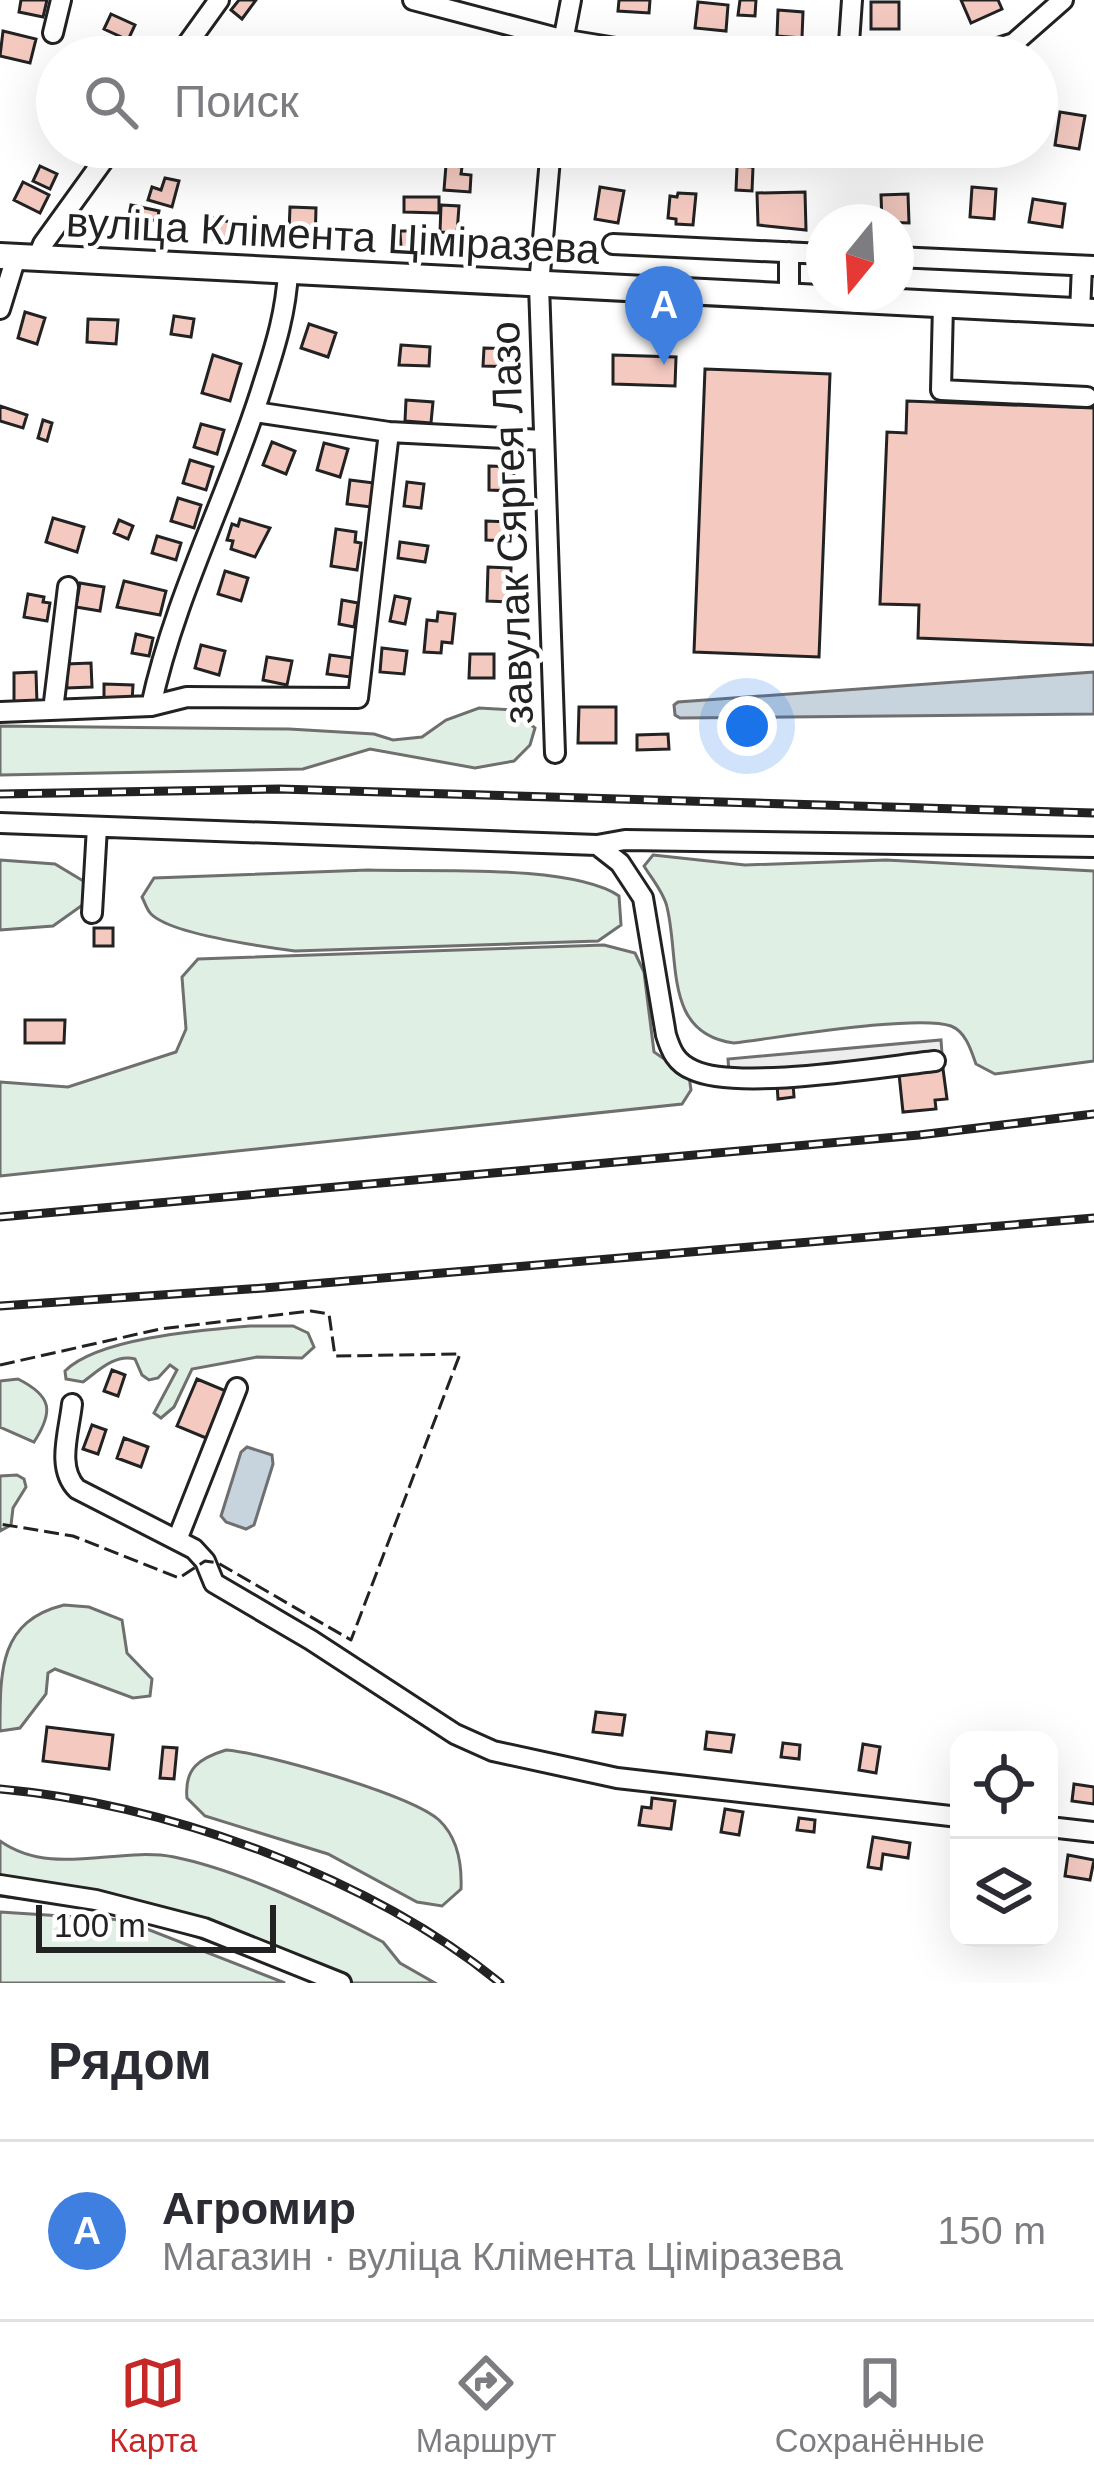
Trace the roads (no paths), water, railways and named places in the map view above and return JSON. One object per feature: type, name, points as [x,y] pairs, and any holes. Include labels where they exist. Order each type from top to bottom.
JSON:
[{"type":"main road","name":"вуліца Клімента Ціміразева","points":[[18,258],[1087,312]]},
{"type":"street","points":[[53,33],[61,0]]},
{"type":"street","points":[[193,36],[219,0]]},
{"type":"street","points":[[413,0],[523,36]]},
{"type":"street","points":[[563,36],[571,0]]},
{"type":"street","points":[[849,36],[852,0]]},
{"type":"street","points":[[1022,36],[1063,0]]},
{"type":"street","points":[[0,309],[18,258],[43,244],[98,168]]},
{"type":"street","name":"завулак Сяргея Лазо","points":[[549,168],[539,285],[555,752]]},
{"type":"street","points":[[613,244],[806,253]]},
{"type":"street","points":[[789,252],[789,299]]},
{"type":"street","points":[[914,258],[1088,266],[1087,312]]},
{"type":"street","points":[[151,706],[161,658],[255,412],[286,309],[288,272]]},
{"type":"street","points":[[943,305],[941,390],[1087,397]]},
{"type":"street","points":[[255,412],[388,432],[544,440]]},
{"type":"street","points":[[0,712],[151,706],[188,697],[358,698],[388,432]]},
{"type":"street","points":[[53,710],[68,587]]},
{"type":"street","points":[[0,824],[597,845],[625,839],[1094,848]]},
{"type":"street","points":[[92,913],[97,827]]},
{"type":"street","points":[[597,845],[620,863],[643,898],[665,1035],[673,1055],[690,1070],[727,1081],[935,1061]]},
{"type":"street","points":[[177,1540],[237,1388]]},
{"type":"street","points":[[72,1404],[65,1465],[77,1489],[194,1550],[205,1561],[214,1583],[454,1734],[493,1751],[617,1778],[950,1816]]},
{"type":"street","points":[[1058,1828],[1094,1832]]},
{"type":"street","points":[[0,1885],[96,1900],[204,1928],[341,1983]]},
{"type":"railway","points":[[0,794],[279,789],[1094,813]]},
{"type":"railway","points":[[0,1217],[919,1135],[1094,1114]]},
{"type":"railway","points":[[0,1306],[1094,1218]]},
{"type":"railway","points":[[0,1789],[130,1811],[264,1852],[391,1910],[500,1983]]},
{"type":"place","name":"Агромир","points":[[664,365]]}]
